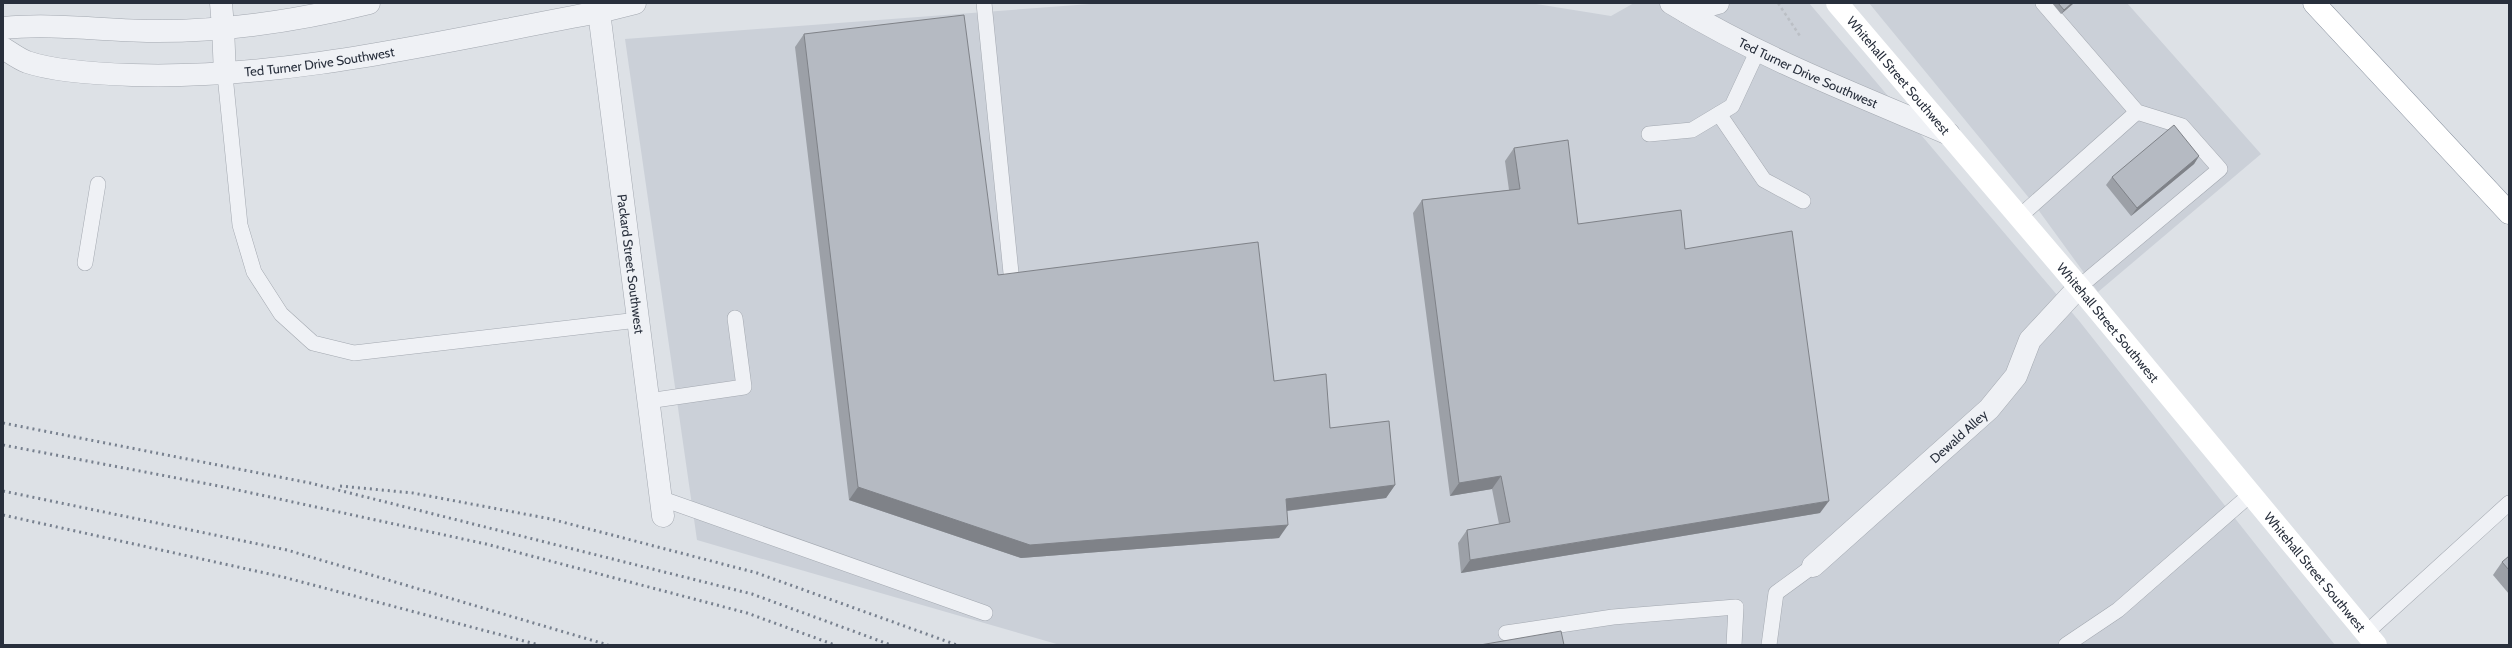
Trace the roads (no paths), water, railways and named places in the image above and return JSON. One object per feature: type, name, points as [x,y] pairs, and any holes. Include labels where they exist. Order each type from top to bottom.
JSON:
[{"type":"main road","points":[[2314,3],[2509,213]]},
{"type":"main road","name":"Whitehall Street Southwest","points":[[1839,4],[2079,287],[2371,639]]},
{"type":"street","points":[[221,3],[225,75]]},
{"type":"street","points":[[3,28],[34,25],[158,31],[223,27],[272,22],[327,7],[369,3]]},
{"type":"street","name":"Ted Turner Drive Southwest","points":[[3,48],[27,62],[91,73],[176,76],[225,75],[276,70],[357,56],[599,12],[635,3]]},
{"type":"street","points":[[1679,8],[1718,3]]},
{"type":"street","name":"Ted Turner Drive Southwest","points":[[1679,8],[1724,35],[1817,78],[1949,134]]},
{"type":"street","name":"Packard Street Southwest","points":[[599,12],[661,507]]},
{"type":"street","name":"Dewald Alley","points":[[1813,566],[1989,409],[2016,376],[2030,340],[2079,287]]},
{"type":"lane","points":[[984,3],[1011,273]]},
{"type":"lane","points":[[2043,3],[2137,112],[2182,126],[2220,169],[2079,287]]},
{"type":"lane","points":[[1649,134],[1692,130],[1732,106],[1758,50]]},
{"type":"lane","points":[[225,75],[240,225],[254,272],[281,314],[313,343],[354,353],[638,320]]},
{"type":"lane","points":[[2019,217],[2137,112]]},
{"type":"lane","points":[[1719,114],[1764,180],[1803,201]]},
{"type":"lane","points":[[85,263],[98,184]]},
{"type":"lane","points":[[648,401],[744,387],[735,318]]},
{"type":"lane","points":[[2066,645],[2118,610],[2251,494]]},
{"type":"lane","points":[[2371,639],[2509,502]]},
{"type":"lane","points":[[661,507],[985,613]]},
{"type":"lane","points":[[1769,645],[1776,593],[1813,566]]},
{"type":"lane","points":[[1506,633],[1613,617],[1736,607],[1734,645]]},
{"type":"railway","points":[[3,423],[310,483],[752,594],[891,645]]},
{"type":"railway","points":[[3,445],[224,487],[486,544],[747,613],[835,645]]},
{"type":"railway","points":[[340,486],[413,493],[551,519],[757,573],[957,645]]},
{"type":"railway","points":[[3,491],[287,550],[608,645]]},
{"type":"railway","points":[[3,515],[283,577],[539,645]]}]
